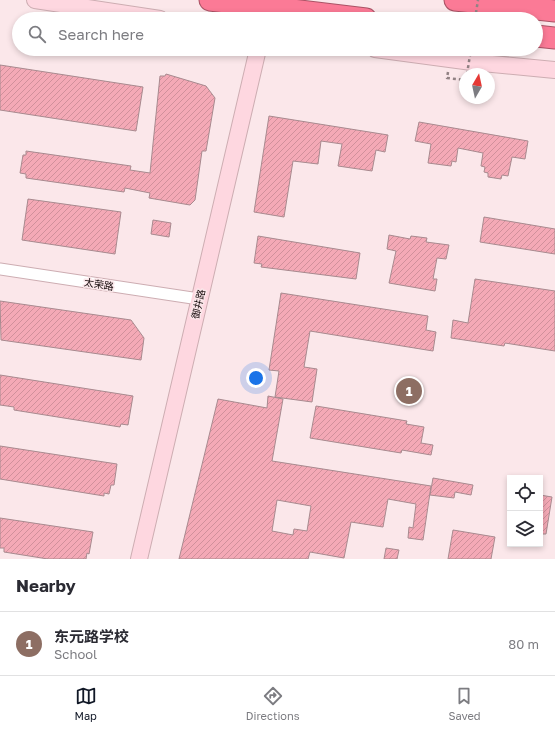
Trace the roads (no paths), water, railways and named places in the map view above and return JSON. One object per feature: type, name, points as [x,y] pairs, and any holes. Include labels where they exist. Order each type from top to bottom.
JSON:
[{"type":"highway","points":[[210,0],[258,12]]},
{"type":"highway","points":[[455,0],[555,11]]},
{"type":"highway","points":[[543,37],[555,38]]},
{"type":"street","points":[[35,0],[114,12]]},
{"type":"street","name":"御井路","points":[[138,559],[256,56]]},
{"type":"street","points":[[427,56],[555,70]]},
{"type":"street","name":"太荣路","points":[[0,269],[199,299]]},
{"type":"place","name":"东元路学校","points":[[409,391]]}]
